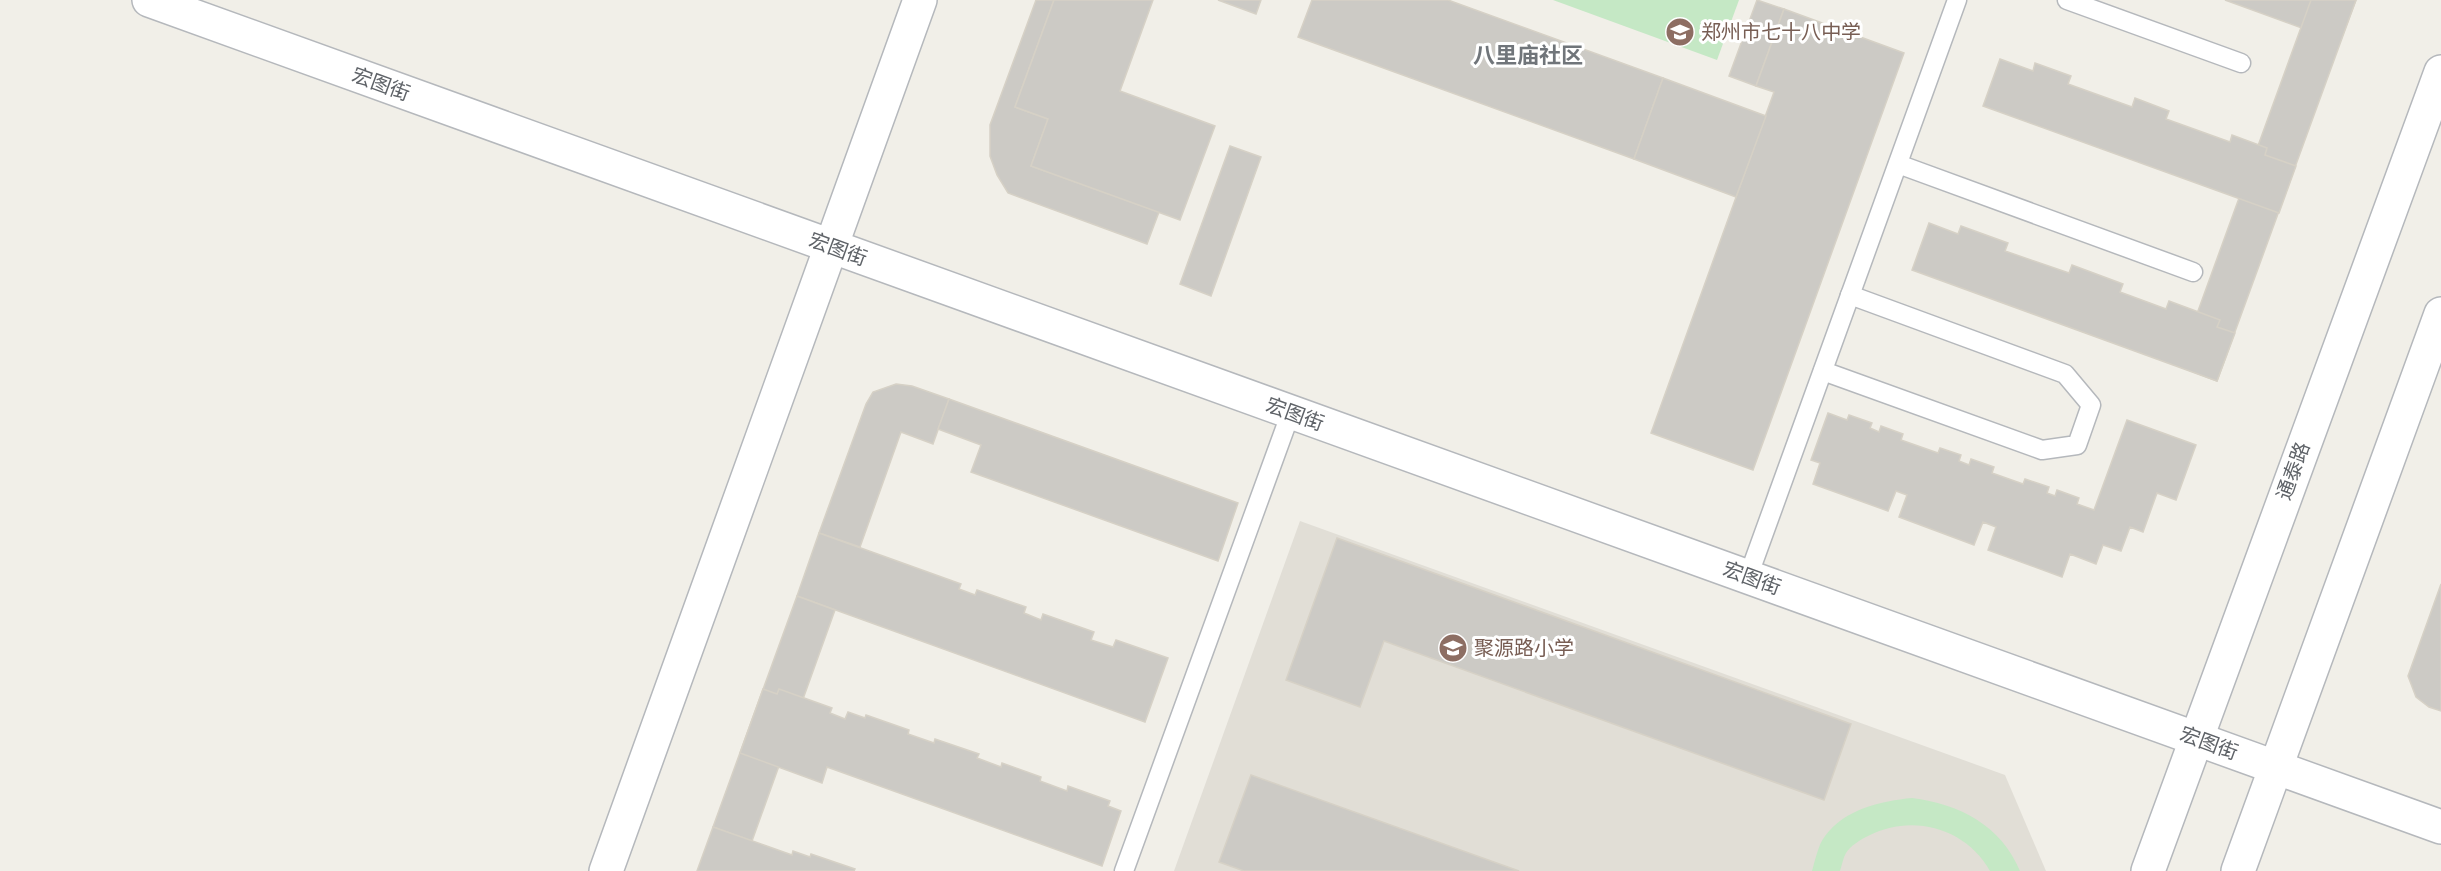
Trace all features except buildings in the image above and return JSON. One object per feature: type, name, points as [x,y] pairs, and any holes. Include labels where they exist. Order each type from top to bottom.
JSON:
[{"type":"street","name":"宏图街","points":[[149,0],[2441,827]]},
{"type":"street","points":[[606,871],[920,0]]},
{"type":"street","name":"通泰路","points":[[2148,871],[2441,72]]},
{"type":"street","points":[[2238,871],[2441,314]]},
{"type":"lane","points":[[1748,577],[1957,0]]},
{"type":"lane","points":[[2067,0],[2241,63]]},
{"type":"lane","points":[[1898,164],[2193,272]]},
{"type":"lane","points":[[1822,371],[2043,450],[2077,445],[2091,405],[2065,374],[1850,296]]},
{"type":"lane","points":[[1124,871],[1291,412]]},
{"type":"shaded area","name":"聚源路小学","points":[[1300,521],[2005,775],[2046,871],[1174,871]]},
{"type":"green space","name":"郑州市七十八中学","points":[[1553,0],[1739,0],[1717,60]]},
{"type":"green space","points":[[1912,798],[1946,805],[1990,829],[2012,855],[2020,871],[1990,871],[1980,856],[1967,844],[1952,835],[1937,829],[1902,826],[1885,829],[1862,839],[1848,850],[1840,871],[1812,871],[1825,836],[1843,819],[1876,804]]},
{"type":"place","name":"郑州市七十八中学","points":[[1680,32]]},
{"type":"place","name":"聚源路小学","points":[[1453,648]]},
{"type":"district","name":"八里庙社区","points":[[1528,55]]}]
